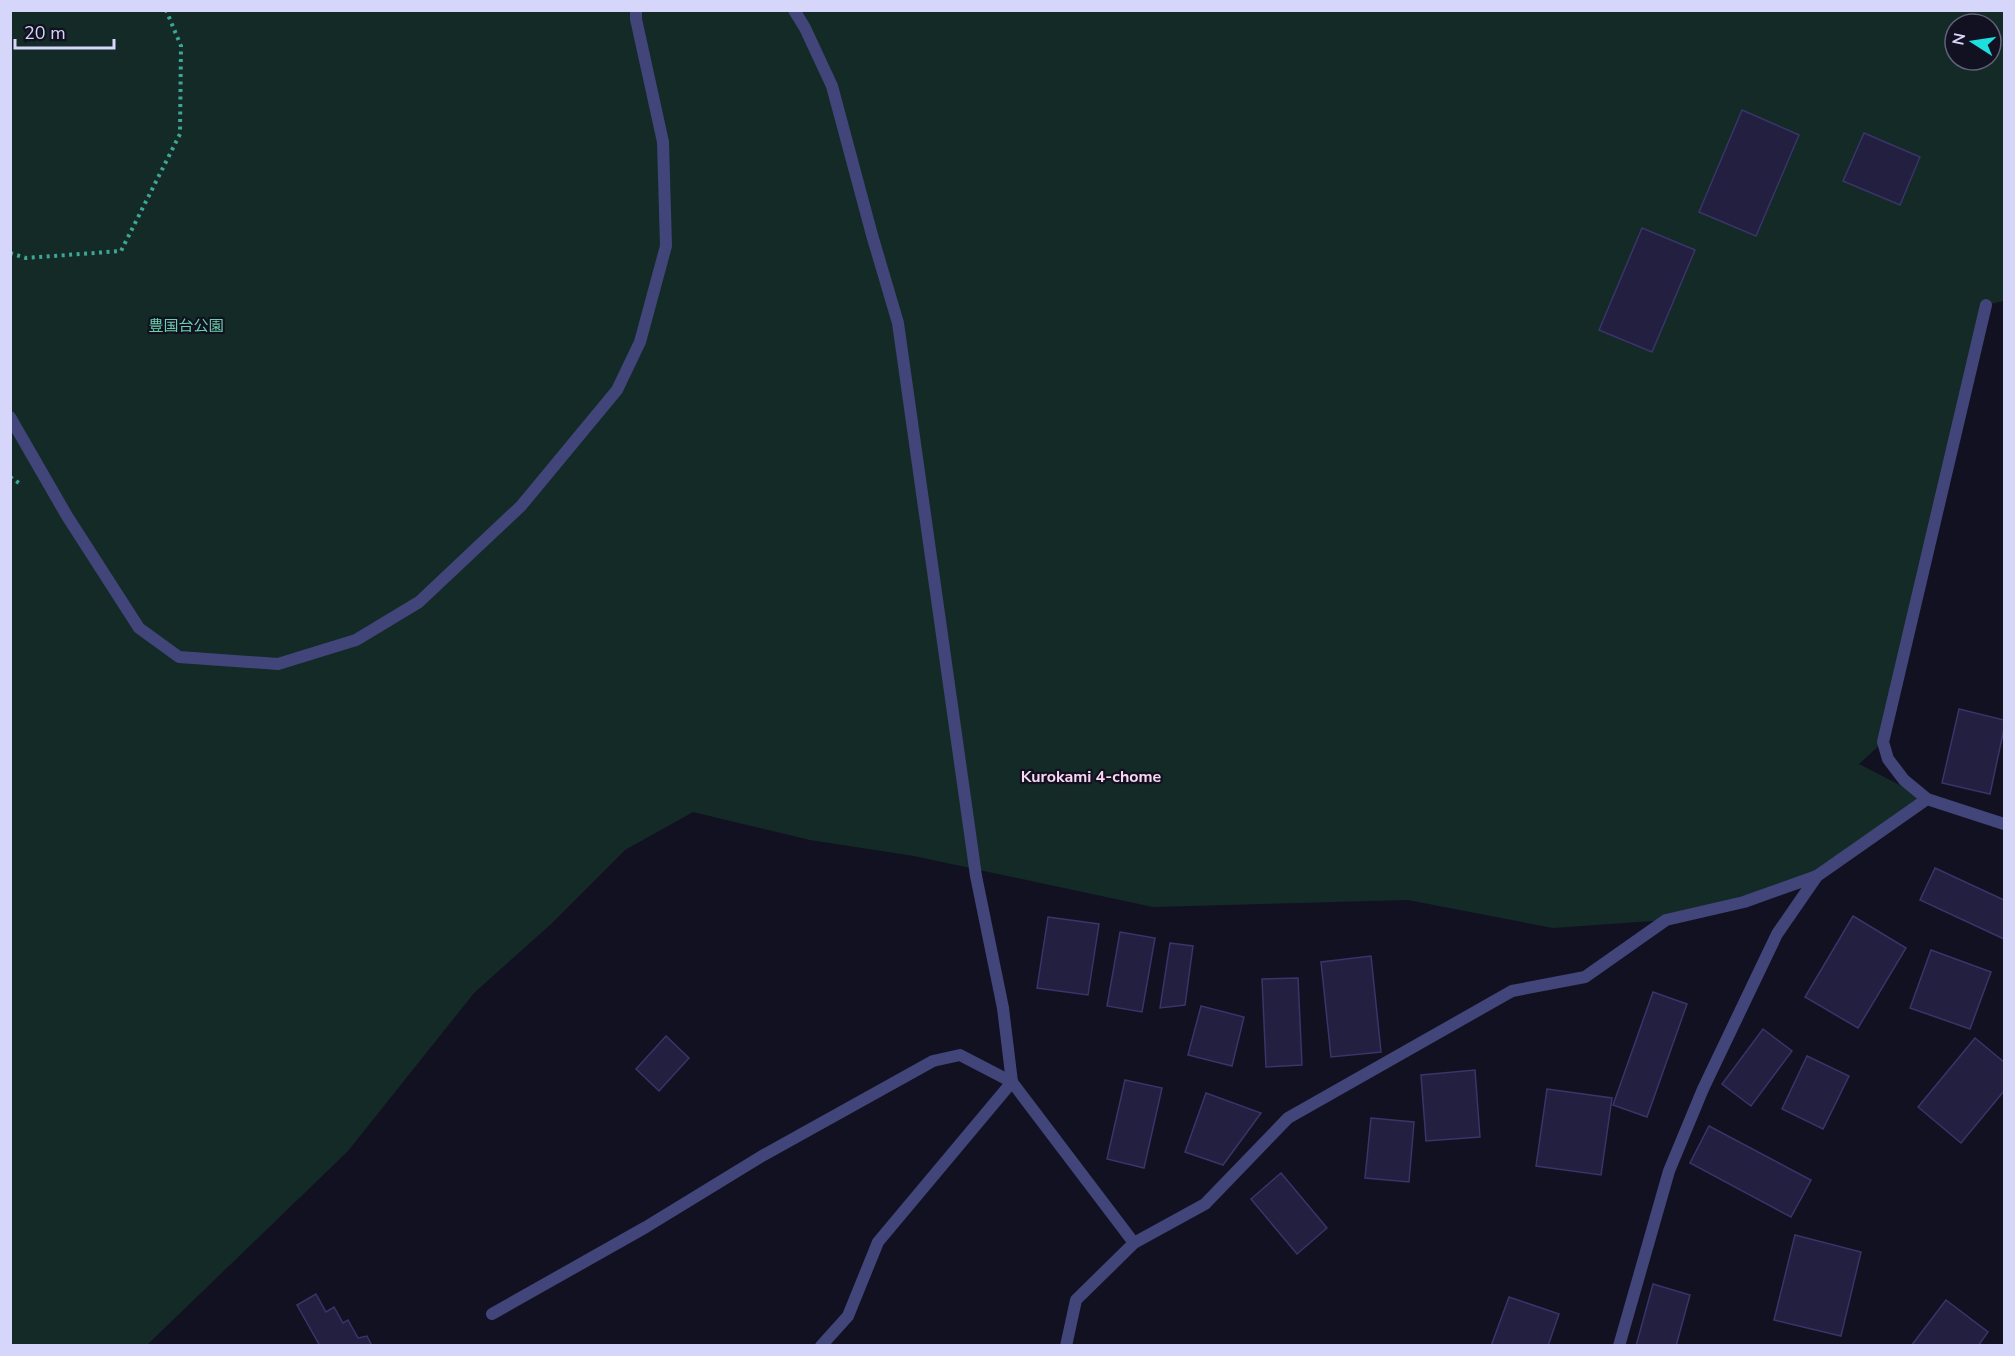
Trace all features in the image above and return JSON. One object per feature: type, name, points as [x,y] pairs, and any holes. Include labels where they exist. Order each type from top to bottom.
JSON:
[{"type":"street","points":[[10,417],[67,516],[139,627],[179,657],[278,664],[356,640],[419,602],[521,506],[617,390],[640,342],[666,246],[663,142],[636,20],[636,10]]},
{"type":"street","points":[[794,10],[832,86],[898,323],[976,876],[1003,1008],[1012,1082],[878,1242],[848,1316],[821,1346]]},
{"type":"street","points":[[1986,305],[1883,742],[1888,759],[1904,780],[1927,799],[2004,824]]},
{"type":"street","points":[[1066,1346],[1076,1300],[1134,1243],[1205,1204],[1288,1118],[1512,991],[1586,977],[1666,920],[1744,902],[1817,876],[1927,799]]},
{"type":"street","points":[[1619,1346],[1669,1171],[1703,1089],[1777,934],[1817,876]]},
{"type":"street","points":[[492,1314],[646,1227],[762,1156],[933,1061],[960,1055],[1012,1082],[1134,1243]]},
{"type":"path","points":[[10,253],[26,258],[121,251],[180,134],[181,46],[166,10]]},
{"type":"green space","name":"豊国台公園","points":[[10,11],[2004,11],[2004,301],[1986,305],[1883,742],[1859,764],[1927,799],[1817,876],[1666,920],[1553,928],[1408,900],[1153,907],[914,856],[810,840],[693,812],[625,850],[550,925],[474,993],[348,1151],[147,1345],[11,1345]]},
{"type":"building","points":[[1742,110],[1799,135],[1756,236],[1699,212]]},
{"type":"building","points":[[1864,133],[1920,157],[1900,205],[1843,181]]},
{"type":"building","points":[[1642,228],[1695,250],[1652,352],[1599,330]]},
{"type":"building","points":[[1959,709],[2004,720],[1990,794],[1942,783]]},
{"type":"building","points":[[1935,868],[2004,900],[2004,939],[1920,900]]},
{"type":"building","points":[[1853,916],[1906,948],[1858,1028],[1805,997]]},
{"type":"building","points":[[1048,917],[1099,924],[1088,995],[1037,988]]},
{"type":"building","points":[[1120,932],[1155,938],[1142,1012],[1107,1006]]},
{"type":"building","points":[[1170,943],[1193,946],[1185,1005],[1160,1008]]},
{"type":"building","points":[[1931,950],[1991,972],[1970,1029],[1910,1008]]},
{"type":"building","points":[[1371,956],[1381,1052],[1331,1057],[1321,962]]},
{"type":"building","points":[[1298,978],[1302,1065],[1266,1067],[1262,979]]},
{"type":"building","points":[[1653,992],[1687,1004],[1647,1117],[1613,1105]]},
{"type":"building","points":[[1201,1006],[1244,1017],[1232,1066],[1188,1055]]},
{"type":"building","points":[[1763,1029],[1792,1051],[1751,1106],[1722,1084]]},
{"type":"building","points":[[666,1036],[689,1058],[659,1091],[636,1069]]},
{"type":"building","points":[[1975,1038],[2004,1062],[2004,1091],[1961,1143],[1918,1107]]},
{"type":"building","points":[[1807,1056],[1849,1076],[1823,1129],[1782,1109]]},
{"type":"building","points":[[1475,1070],[1480,1137],[1426,1141],[1421,1075]]},
{"type":"building","points":[[1125,1080],[1162,1088],[1144,1168],[1107,1159]]},
{"type":"building","points":[[1547,1089],[1612,1098],[1601,1175],[1536,1166]]},
{"type":"building","points":[[1206,1093],[1261,1113],[1223,1165],[1185,1152]]},
{"type":"building","points":[[1371,1118],[1414,1122],[1409,1182],[1365,1178]]},
{"type":"building","points":[[1709,1126],[1811,1180],[1791,1217],[1690,1163]]},
{"type":"building","points":[[1281,1173],[1327,1228],[1297,1254],[1251,1199]]},
{"type":"building","points":[[1795,1235],[1861,1252],[1841,1336],[1774,1320]]},
{"type":"building","points":[[1653,1284],[1690,1295],[1676,1346],[1636,1346]]},
{"type":"building","points":[[316,1294],[326,1312],[334,1307],[343,1323],[348,1320],[358,1338],[367,1336],[372,1346],[320,1346],[297,1305]]},
{"type":"building","points":[[1509,1297],[1559,1314],[1548,1346],[1491,1346]]},
{"type":"building","points":[[1946,1300],[1988,1332],[1978,1346],[1911,1346]]},
{"type":"district","name":"Kurokami 4-chome","points":[[1091,777]]}]
